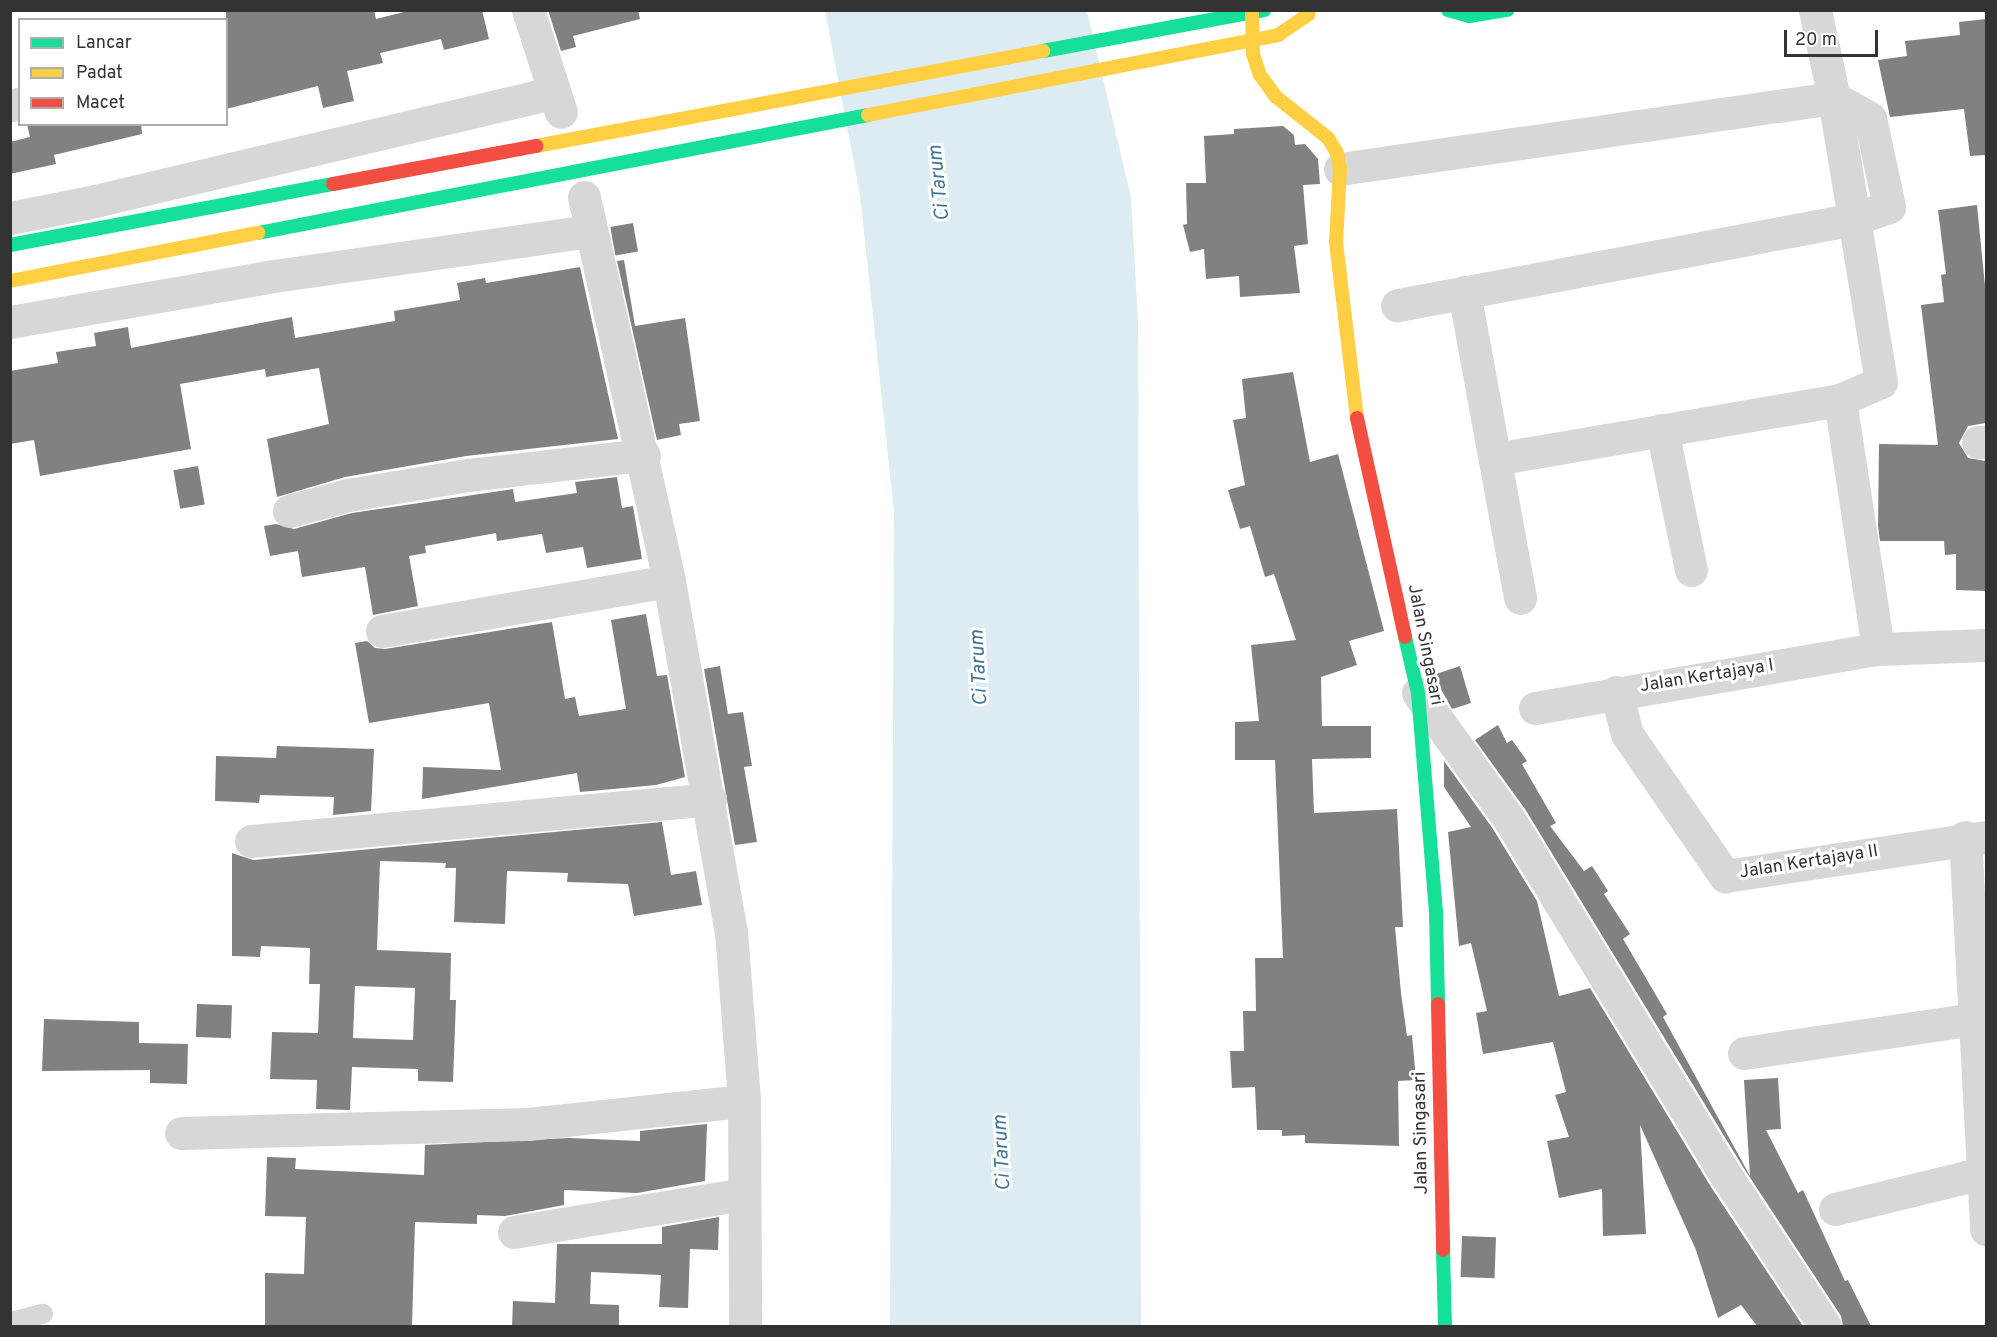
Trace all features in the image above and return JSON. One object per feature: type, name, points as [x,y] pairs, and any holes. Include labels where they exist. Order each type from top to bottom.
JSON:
[{"type":"main road","name":"Jalan Singasari","points":[[1252,10],[1252,45],[1260,75],[1275,96],[1328,138],[1340,169],[1336,242],[1354,401],[1362,451],[1418,693],[1436,913],[1445,1326]]},
{"type":"main road","points":[[10,245],[1264,10]]},
{"type":"main road","points":[[1281,10],[1309,14],[1329,10]]},
{"type":"main road","points":[[1448,10],[1469,16],[1508,10]]},
{"type":"main road","points":[[10,281],[494,189],[1278,34],[1309,14]]},
{"type":"street","points":[[10,218],[557,102],[528,10]]},
{"type":"street","points":[[1815,10],[1834,98]]},
{"type":"street","points":[[1340,169],[1834,98],[1870,118],[1888,207],[1854,219],[1397,305]]},
{"type":"street","points":[[584,197],[616,356],[644,455],[710,799],[731,931],[744,1101],[745,1326]]},
{"type":"street","points":[[1495,459],[1840,400],[1881,382],[1854,219]]},
{"type":"street","points":[[10,322],[267,277],[591,231]]},
{"type":"street","points":[[1464,292],[1520,598]]},
{"type":"street","points":[[1840,400],[1878,649]]},
{"type":"street","points":[[1662,430],[1691,570]]},
{"type":"street","points":[[289,511],[348,495],[468,475],[644,455]]},
{"type":"street","points":[[382,631],[669,581]]},
{"type":"street","name":"Jalan Kertajaya I","points":[[1535,708],[1878,649],[1986,645]]},
{"type":"street","points":[[1418,693],[1509,819],[1727,1177],[1825,1326]]},
{"type":"street","name":"Jalan Kertajaya II","points":[[1616,693],[1627,734],[1725,876],[1976,837]]},
{"type":"street","points":[[251,841],[710,799]]},
{"type":"street","points":[[1976,837],[1974,1019],[1986,1229]]},
{"type":"street","points":[[1744,1053],[1974,1019]]},
{"type":"street","points":[[181,1133],[528,1124],[744,1101]]},
{"type":"street","points":[[1835,1209],[1983,1173]]},
{"type":"street","points":[[514,1232],[744,1194]]},
{"type":"lane","points":[[10,1322],[43,1314]]},
{"type":"water","name":"Ci Tarum","points":[[825,11],[1087,11],[1131,197],[1138,320],[1141,1326],[890,1326],[894,512],[860,195]]},
{"type":"building","points":[[226,10],[374,10],[376,19],[412,10],[482,10],[489,39],[444,50],[441,39],[380,53],[383,63],[347,71],[354,101],[323,108],[318,86],[228,108],[228,18],[226,18]]},
{"type":"building","points":[[548,10],[638,10],[640,19],[573,36],[576,47],[561,51]]},
{"type":"building","points":[[1986,19],[1986,155],[1970,156],[1964,109],[1890,117],[1878,60],[1907,56],[1905,41],[1960,35],[1959,22]]},
{"type":"building","points":[[27,126],[141,126],[142,134],[54,155],[56,164],[10,174],[10,142],[30,137]]},
{"type":"building","points":[[1283,126],[1294,135],[1295,145],[1305,144],[1318,159],[1320,184],[1303,185],[1308,244],[1294,246],[1300,293],[1240,297],[1239,276],[1206,279],[1204,249],[1190,252],[1183,225],[1187,224],[1186,183],[1206,183],[1204,136],[1234,134],[1234,129]]},
{"type":"building","points":[[1977,205],[1986,296],[1986,423],[1968,426],[1959,443],[1968,458],[1986,461],[1986,591],[1956,590],[1956,554],[1945,555],[1944,541],[1880,541],[1878,526],[1879,444],[1938,445],[1921,305],[1944,302],[1941,275],[1946,274],[1938,210]]},
{"type":"building","points":[[633,223],[638,252],[615,256],[610,227]]},
{"type":"building","points":[[624,260],[635,326],[685,318],[700,421],[679,424],[681,435],[657,440],[617,261]]},
{"type":"building","points":[[580,267],[618,439],[466,456],[345,477],[277,497],[267,439],[329,424],[319,368],[266,377],[265,369],[180,384],[191,449],[40,476],[34,440],[10,444],[10,371],[58,363],[56,352],[96,346],[94,333],[128,327],[131,348],[292,317],[295,338],[395,321],[394,311],[460,300],[457,283],[485,278],[486,283]]},
{"type":"building","points":[[1293,372],[1310,462],[1338,454],[1384,631],[1349,641],[1357,665],[1321,677],[1322,726],[1371,726],[1371,758],[1312,759],[1314,813],[1397,809],[1403,927],[1395,927],[1401,993],[1407,1036],[1412,1035],[1416,1080],[1398,1081],[1399,1146],[1305,1143],[1305,1135],[1282,1136],[1282,1130],[1257,1130],[1255,1087],[1232,1088],[1230,1051],[1244,1051],[1243,1011],[1256,1011],[1255,958],[1283,958],[1275,760],[1235,760],[1235,722],[1259,721],[1251,645],[1296,640],[1274,574],[1265,577],[1250,526],[1240,529],[1228,490],[1245,485],[1233,420],[1246,418],[1242,379]]},
{"type":"building","points":[[198,466],[205,504],[180,509],[173,470]]},
{"type":"building","points":[[617,477],[622,508],[633,506],[642,559],[587,568],[583,547],[546,553],[542,534],[497,541],[496,533],[425,546],[426,553],[409,556],[418,606],[373,615],[365,567],[302,577],[298,551],[270,556],[264,526],[276,524],[294,529],[352,513],[513,489],[515,502],[577,493],[575,482]]},
{"type":"building","points":[[646,614],[657,676],[667,675],[685,777],[656,785],[580,792],[577,773],[422,799],[423,767],[501,770],[489,703],[369,723],[355,643],[367,641],[375,648],[385,649],[552,622],[565,699],[575,697],[579,716],[626,709],[611,620]]},
{"type":"building","points":[[720,666],[728,714],[743,712],[752,766],[744,767],[757,842],[735,845],[704,669]]},
{"type":"building","points":[[1460,666],[1471,703],[1452,709],[1433,675]]},
{"type":"building","points":[[1498,725],[1507,743],[1512,740],[1527,761],[1522,764],[1556,823],[1550,826],[1584,871],[1592,866],[1608,891],[1604,894],[1630,934],[1623,939],[1667,1014],[1663,1017],[1750,1176],[1744,1080],[1778,1078],[1781,1129],[1766,1130],[1798,1193],[1803,1190],[1845,1281],[1848,1280],[1871,1326],[1843,1326],[1841,1316],[1743,1167],[1525,809],[1475,740]]},
{"type":"building","points":[[277,746],[374,749],[371,811],[333,815],[334,797],[260,795],[259,803],[215,801],[216,756],[276,758]]},
{"type":"building","points":[[1444,761],[1493,829],[1537,901],[1559,996],[1590,988],[1711,1187],[1803,1326],[1757,1326],[1741,1305],[1718,1318],[1696,1250],[1640,1125],[1646,1234],[1603,1236],[1602,1189],[1559,1198],[1547,1141],[1569,1137],[1555,1095],[1566,1092],[1553,1042],[1483,1054],[1476,1013],[1487,1011],[1471,943],[1459,946],[1448,832],[1471,827],[1444,787]]},
{"type":"building","points":[[662,822],[671,875],[696,871],[702,905],[634,916],[628,884],[567,882],[568,873],[507,871],[505,924],[454,922],[456,868],[445,868],[446,863],[380,861],[377,950],[451,953],[450,1000],[456,1000],[453,1082],[418,1081],[418,1069],[352,1067],[350,1110],[316,1109],[317,1080],[270,1079],[272,1032],[318,1033],[320,984],[309,984],[310,948],[261,946],[260,957],[232,956],[232,853],[253,860]],"holes":[[[355,986],[415,988],[413,1040],[353,1038]]]},
{"type":"building","points":[[197,1004],[232,1005],[231,1038],[196,1037]]},
{"type":"building","points":[[44,1019],[139,1022],[139,1043],[188,1044],[187,1084],[150,1083],[150,1070],[42,1071]]},
{"type":"building","points":[[707,1124],[705,1181],[637,1193],[564,1190],[564,1205],[505,1216],[477,1215],[477,1224],[415,1222],[412,1326],[265,1326],[265,1273],[304,1274],[306,1217],[265,1216],[267,1157],[296,1158],[295,1169],[424,1175],[425,1145],[569,1138],[640,1141],[640,1131]]},
{"type":"building","points":[[719,1217],[718,1250],[690,1249],[688,1308],[659,1307],[661,1275],[591,1272],[590,1304],[619,1305],[619,1326],[512,1326],[513,1301],[555,1303],[557,1244],[662,1244],[662,1227]]},
{"type":"building","points":[[1462,1236],[1496,1237],[1495,1278],[1461,1277]]},
{"type":"traffic: fast","points":[[1043,51],[1264,10]]},
{"type":"traffic: fast","points":[[1448,10],[1469,16],[1508,10]]},
{"type":"traffic: fast","points":[[258,233],[868,115]]},
{"type":"traffic: fast","points":[[10,245],[333,184]]},
{"type":"traffic: fast","points":[[1405,637],[1418,693],[1436,913],[1438,1004]]},
{"type":"traffic: fast","points":[[1443,1250],[1445,1326]]},
{"type":"traffic: slow","points":[[1252,13],[1253,54],[1260,75],[1275,96],[1328,138],[1337,153],[1340,169],[1336,242],[1357,418]]},
{"type":"traffic: slow","points":[[868,115],[1278,35],[1309,14]]},
{"type":"traffic: slow","points":[[536,146],[1043,51]]},
{"type":"traffic: slow","points":[[10,281],[258,233]]},
{"type":"traffic: jam","points":[[333,184],[536,146]]},
{"type":"traffic: jam","points":[[1357,418],[1405,637]]},
{"type":"traffic: jam","points":[[1438,1004],[1443,1250]]}]
